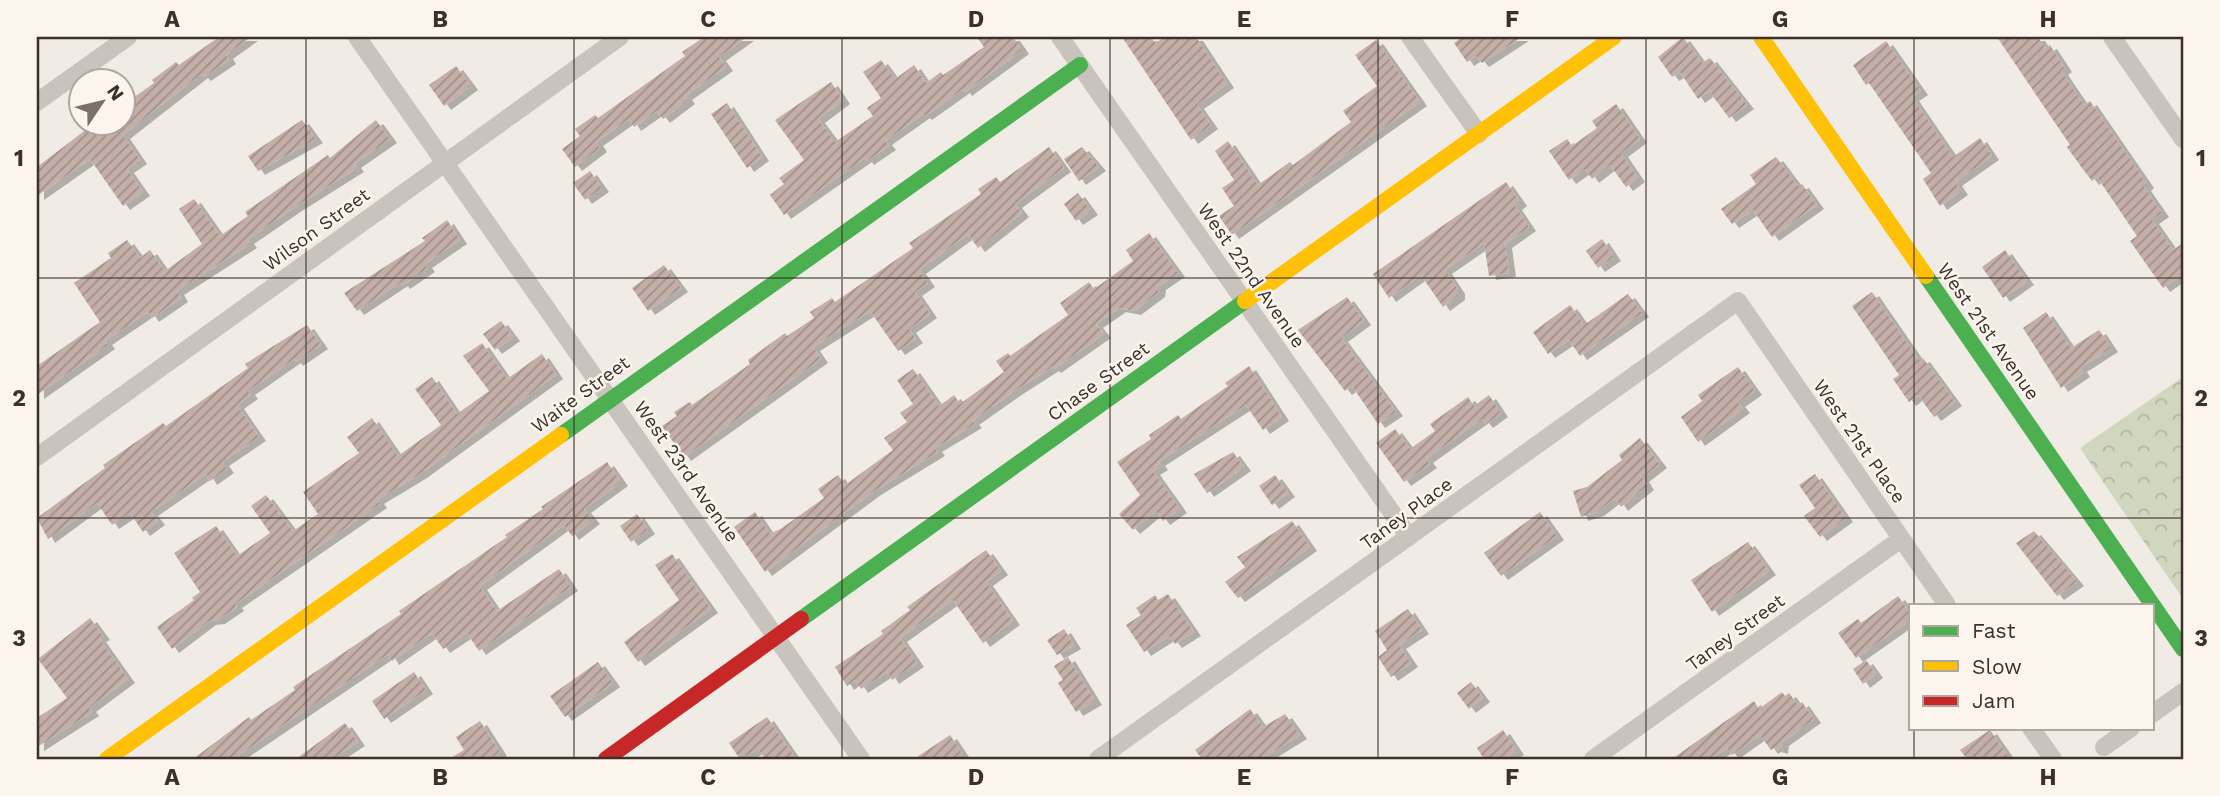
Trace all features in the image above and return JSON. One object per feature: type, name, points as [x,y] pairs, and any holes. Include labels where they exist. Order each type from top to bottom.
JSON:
[{"type":"street","points":[[37,102],[128,37]]},
{"type":"street","name":"West 23rd Avenue","points":[[357,37],[861,759]]},
{"type":"street","name":"Wilson Street","points":[[37,457],[620,37]]},
{"type":"street","name":"West 22nd Avenue","points":[[1060,37],[1409,537]]},
{"type":"street","points":[[1410,37],[1479,134]]},
{"type":"street","name":"Chase Street","points":[[606,759],[1614,37]]},
{"type":"street","name":"West 21st Avenue","points":[[1761,37],[2152,604]]},
{"type":"street","points":[[2112,37],[2183,139]]},
{"type":"street","name":"Waite Street","points":[[107,759],[1080,65]]},
{"type":"street","name":"Taney Place","points":[[1098,759],[1738,302]]},
{"type":"street","name":"West 21st Place","points":[[1738,302],[1946,604]]},
{"type":"street","name":"Taney Street","points":[[1593,759],[1901,538]]},
{"type":"street","name":"West 21st Avenue","points":[[2154,607],[2183,649]]},
{"type":"street","points":[[2154,713],[2183,692]]},
{"type":"street","points":[[2032,730],[2053,759]]},
{"type":"street","points":[[2104,747],[2128,730]]},
{"type":"green space","points":[[2183,377],[2183,599],[2080,448]]},
{"type":"building","points":[[219,37],[251,37],[226,55],[229,60],[204,77],[201,74],[136,125],[136,96],[176,62],[179,65]]},
{"type":"building","points":[[704,37],[747,37],[719,57],[726,67],[685,96],[688,100],[663,119],[657,111],[634,127],[629,119],[596,142],[600,148],[575,167],[562,149],[580,136],[575,129],[595,115],[598,118],[685,56],[682,52]]},
{"type":"building","points":[[977,37],[1013,37],[1022,50],[965,92],[963,89],[925,116],[923,114],[885,141],[889,146],[867,161],[865,158],[784,215],[770,195],[784,184],[779,178],[804,160],[775,120],[831,82],[843,100],[818,119],[835,142],[873,116],[867,108],[881,98],[863,72],[881,60],[895,79],[914,65],[926,83],[941,72],[943,75],[984,47]]},
{"type":"building","points":[[1122,37],[1151,37],[1155,43],[1165,37],[1196,37],[1227,84],[1197,105],[1211,125],[1191,140]]},
{"type":"building","points":[[1462,37],[1522,37],[1482,63],[1476,56],[1467,62],[1454,43]]},
{"type":"building","points":[[1683,37],[1702,63],[1710,58],[1747,105],[1729,118],[1709,91],[1698,99],[1680,72],[1672,77],[1658,57]]},
{"type":"building","points":[[1997,37],[2038,37],[2045,48],[2050,45],[2065,68],[2061,71],[2084,105],[2090,101],[2147,184],[2144,187],[2162,213],[2152,220],[2173,250],[2183,243],[2183,274],[2163,288],[2130,241],[2137,236],[2097,177],[2092,181],[2067,147],[2070,145]]},
{"type":"building","points":[[1376,40],[1420,102],[1232,235],[1219,216],[1234,206],[1222,188],[1234,180],[1215,151],[1228,141],[1258,185],[1290,162],[1293,165],[1351,122],[1343,111],[1377,86],[1355,55]]},
{"type":"building","points":[[1886,41],[1921,91],[1912,97],[1953,157],[1980,138],[1992,156],[1955,182],[1961,191],[1940,206],[1923,179],[1931,173],[1869,83],[1866,85],[1853,65]]},
{"type":"building","points":[[456,66],[471,86],[444,106],[429,85]]},
{"type":"building","points":[[727,103],[762,157],[747,168],[711,114]]},
{"type":"building","points":[[1616,104],[1640,139],[1621,153],[1638,178],[1626,187],[1610,165],[1592,179],[1585,169],[1569,180],[1549,151],[1567,139],[1572,146],[1597,128],[1592,121]]},
{"type":"building","points":[[302,120],[316,139],[258,171],[248,156]]},
{"type":"building","points":[[376,120],[390,139],[354,164],[357,168],[247,240],[250,244],[177,291],[181,298],[152,318],[148,312],[105,341],[108,345],[37,395],[37,366],[100,322],[74,283],[111,258],[108,253],[127,240],[140,258],[150,250],[165,271],[202,244],[179,209],[194,199],[220,236],[248,216],[245,212],[328,155],[330,158]]},
{"type":"building","points":[[78,136],[124,136],[140,160],[127,169],[143,192],[123,206],[90,159],[37,196],[37,167]]},
{"type":"building","points":[[1049,147],[1064,168],[1015,204],[1022,213],[978,248],[968,234],[919,270],[928,283],[915,292],[930,314],[909,329],[916,339],[898,351],[870,311],[813,347],[821,359],[684,457],[662,426],[677,416],[674,412],[690,402],[692,405],[750,364],[748,360],[785,333],[787,336],[814,318],[810,312],[832,298],[835,302],[913,248],[909,243],[981,194],[978,189],[996,177],[1000,182]]},
{"type":"building","points":[[1082,147],[1099,167],[1079,181],[1064,159]]},
{"type":"building","points":[[1776,157],[1798,186],[1802,184],[1817,205],[1772,237],[1753,210],[1732,224],[1721,209],[1756,184],[1750,175]]},
{"type":"building","points":[[590,171],[602,188],[585,200],[573,183]]},
{"type":"building","points":[[1506,182],[1520,202],[1515,206],[1529,227],[1505,244],[1509,273],[1489,276],[1484,243],[1445,270],[1458,290],[1458,296],[1443,307],[1421,275],[1389,298],[1373,274]]},
{"type":"building","points":[[1078,193],[1091,211],[1076,221],[1064,204]]},
{"type":"building","points":[[447,220],[460,240],[425,264],[428,268],[357,311],[344,293],[425,241],[422,238]]},
{"type":"building","points":[[1149,233],[1178,273],[1159,286],[1158,293],[1134,311],[1119,308],[1096,324],[1104,334],[1054,369],[1052,367],[1016,390],[972,421],[975,424],[935,448],[938,452],[874,491],[765,572],[734,527],[755,512],[770,534],[824,498],[818,489],[838,475],[845,485],[893,450],[884,438],[907,422],[900,413],[913,404],[897,380],[913,369],[939,406],[954,395],[960,404],[1004,372],[996,361],[1008,353],[1010,356],[1068,315],[1060,303],[1089,282],[1094,289],[1133,261],[1126,250]]},
{"type":"building","points":[[1602,239],[1614,257],[1598,268],[1586,251]]},
{"type":"building","points":[[2005,250],[2027,281],[2003,298],[1982,267]]},
{"type":"building","points":[[664,265],[681,288],[648,311],[632,288]]},
{"type":"building","points":[[1872,292],[1919,360],[1923,358],[1955,402],[1934,417],[1918,395],[1909,402],[1893,379],[1899,375],[1852,306]]},
{"type":"building","points":[[1628,294],[1642,313],[1580,356],[1569,340],[1548,354],[1533,332],[1570,305],[1583,323],[1587,323]]},
{"type":"building","points":[[1347,297],[1364,321],[1341,338],[1396,412],[1378,424],[1352,386],[1345,391],[1298,330]]},
{"type":"building","points":[[2046,312],[2071,348],[2099,330],[2111,348],[2080,368],[2083,373],[2061,388],[2023,328]]},
{"type":"building","points":[[501,321],[513,337],[495,350],[483,334]]},
{"type":"building","points":[[307,325],[321,345],[296,362],[294,359],[248,391],[251,395],[237,405],[259,437],[222,462],[227,469],[210,481],[206,474],[151,512],[158,521],[143,532],[130,513],[112,525],[97,503],[48,539],[37,518],[105,468],[103,465],[163,423],[166,426],[248,368],[245,364]]},
{"type":"building","points":[[482,343],[507,379],[542,354],[556,375],[420,474],[377,500],[380,504],[235,604],[237,607],[218,620],[209,621],[172,649],[157,627],[194,600],[192,598],[200,592],[174,553],[216,526],[237,556],[270,533],[251,506],[266,495],[293,531],[318,514],[303,492],[359,453],[347,437],[372,418],[398,456],[441,425],[415,389],[432,377],[457,414],[489,391],[463,356]]},
{"type":"building","points":[[1249,366],[1282,417],[1263,430],[1246,405],[1158,462],[1161,466],[1153,471],[1180,509],[1163,521],[1156,511],[1133,530],[1119,514],[1140,495],[1117,462],[1151,439],[1149,435],[1178,415],[1181,419],[1228,386],[1225,383]]},
{"type":"building","points":[[1738,367],[1755,391],[1738,403],[1743,409],[1698,442],[1681,417],[1702,401],[1698,395]]},
{"type":"building","points":[[1489,395],[1501,413],[1486,424],[1482,419],[1426,459],[1430,464],[1404,482],[1376,443],[1395,429],[1410,449],[1435,431],[1430,424],[1468,397],[1474,406]]},
{"type":"building","points":[[1640,438],[1660,464],[1642,478],[1647,486],[1621,507],[1615,498],[1597,512],[1581,517],[1573,491],[1587,487],[1622,460],[1619,455]]},
{"type":"building","points":[[1233,452],[1244,467],[1207,493],[1194,474]]},
{"type":"building","points":[[607,462],[621,482],[584,509],[593,520],[572,536],[564,525],[480,586],[497,611],[559,569],[571,587],[479,651],[467,633],[443,649],[432,633],[392,661],[388,654],[233,759],[193,759],[249,717],[251,720],[295,690],[293,687],[401,614],[399,611],[507,537],[505,535],[543,509],[541,507]]},
{"type":"building","points":[[1815,474],[1846,518],[1820,537],[1804,516],[1815,508],[1799,485]]},
{"type":"building","points":[[1275,475],[1288,493],[1272,505],[1259,486]]},
{"type":"building","points":[[1540,512],[1557,536],[1501,576],[1484,553]]},
{"type":"building","points":[[637,514],[648,530],[631,542],[620,526]]},
{"type":"building","points":[[1292,521],[1310,547],[1238,598],[1225,582],[1245,567],[1237,557]]},
{"type":"building","points":[[2034,531],[2077,582],[2057,596],[2016,543]]},
{"type":"building","points":[[1748,542],[1769,571],[1712,612],[1691,580]]},
{"type":"building","points":[[986,550],[1001,571],[986,582],[1013,621],[983,643],[953,600],[900,638],[917,663],[892,680],[887,672],[861,689],[855,680],[847,686],[835,667],[883,634],[881,631],[910,610],[907,607]]},
{"type":"building","points":[[672,554],[711,609],[638,662],[624,642],[679,600],[655,565]]},
{"type":"building","points":[[1168,594],[1194,632],[1175,644],[1169,636],[1144,652],[1126,625],[1141,615],[1136,608],[1155,595],[1158,600]]},
{"type":"building","points":[[1898,596],[1909,612],[1909,621],[1856,658],[1838,633],[1858,619],[1861,623]]},
{"type":"building","points":[[1408,609],[1422,630],[1399,645],[1411,663],[1391,677],[1378,657],[1387,650],[1375,631]]},
{"type":"building","points":[[90,618],[103,636],[99,638],[128,679],[89,708],[92,712],[37,747],[37,718],[67,698],[38,659]]},
{"type":"building","points":[[1064,629],[1074,645],[1057,655],[1047,640]]},
{"type":"building","points":[[1068,657],[1095,701],[1076,712],[1058,683],[1063,680],[1054,666]]},
{"type":"building","points":[[1866,660],[1876,674],[1863,684],[1853,669]]},
{"type":"building","points":[[598,662],[613,683],[565,717],[550,696]]},
{"type":"building","points":[[414,672],[426,690],[384,719],[372,701]]},
{"type":"building","points":[[1471,682],[1483,698],[1469,709],[1457,693]]},
{"type":"building","points":[[1782,692],[1785,696],[1789,693],[1798,705],[1802,702],[1814,719],[1782,742],[1781,750],[1771,750],[1760,735],[1732,755],[1727,748],[1710,759],[1672,759],[1754,701],[1759,709]]},
{"type":"building","points":[[1250,709],[1263,727],[1285,714],[1300,735],[1261,759],[1202,759],[1195,750]]},
{"type":"building","points":[[767,717],[796,759],[765,759],[758,749],[740,759],[729,743]]},
{"type":"building","points":[[480,721],[500,752],[489,759],[449,759],[464,750],[456,737]]},
{"type":"building","points":[[345,723],[358,742],[332,759],[296,759]]},
{"type":"building","points":[[1503,730],[1517,751],[1505,759],[1484,759],[1477,748]]},
{"type":"building","points":[[1990,730],[2010,759],[1967,759],[1960,750]]},
{"type":"building","points":[[950,735],[962,753],[952,759],[914,759]]},
{"type":"traffic: fast","points":[[561,435],[1080,65]]},
{"type":"traffic: fast","points":[[1926,276],[2152,604]]},
{"type":"traffic: fast","points":[[801,619],[1245,301]]},
{"type":"traffic: fast","points":[[2154,607],[2183,649]]},
{"type":"traffic: slow","points":[[1245,301],[1614,37]]},
{"type":"traffic: slow","points":[[1761,37],[1926,276]]},
{"type":"traffic: slow","points":[[107,759],[561,435]]},
{"type":"traffic: jam","points":[[606,759],[801,619]]}]
